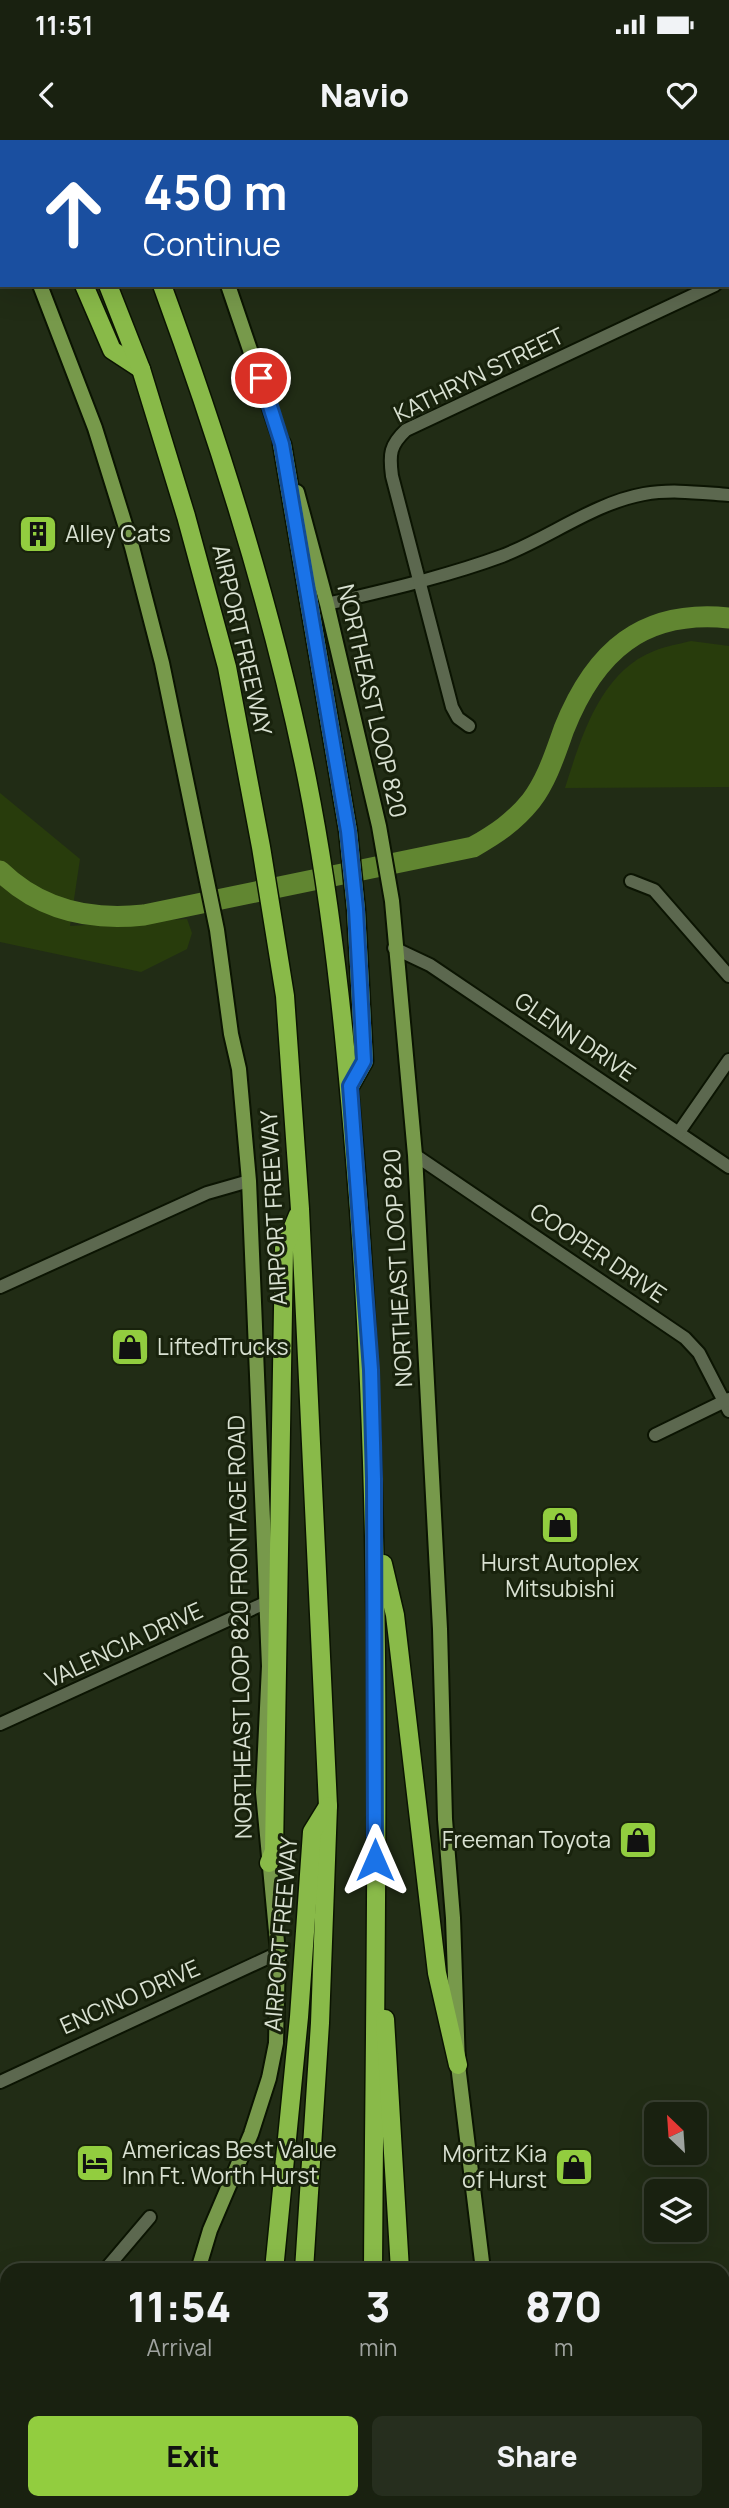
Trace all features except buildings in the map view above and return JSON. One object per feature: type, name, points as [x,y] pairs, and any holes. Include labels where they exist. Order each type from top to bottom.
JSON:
[{"type":"highway","points":[[85,287],[112,350],[141,369]]},
{"type":"highway","name":"AIRPORT FREEWAY","points":[[109,287],[141,369],[186,516],[227,667],[261,847],[285,996],[300,1209],[328,1806],[312,1832],[299,2017],[275,2263]]},
{"type":"highway","name":"AIRPORT FREEWAY","points":[[163,287],[214,428],[249,546],[295,723],[317,841],[350,1086],[371,1370],[376,1534],[377,1960],[374,1996],[373,2263]]},
{"type":"highway","points":[[282,444],[348,831],[356,909],[364,1061],[350,1086]]},
{"type":"highway","points":[[269,1863],[274,1851],[277,1729],[284,1249],[300,1209]]},
{"type":"highway","points":[[376,1534],[395,1615],[437,1972],[458,2065]]},
{"type":"highway","points":[[304,2263],[320,2023],[328,1806]]},
{"type":"highway","points":[[377,1960],[383,1996],[400,2263]]},
{"type":"main road","name":"NORTHEAST LOOP 820 FRONTAGE ROAD","points":[[41,287],[95,428],[132,547],[162,663],[217,930],[229,1021],[239,1069],[249,1181],[269,1666],[263,1781],[278,1953],[276,2043],[269,2078],[251,2134],[210,2230],[200,2263]]},
{"type":"main road","name":"NORTHEAST LOOP 820","points":[[229,287],[282,444],[327,604],[379,826],[392,901],[394,948],[415,1155],[440,1629],[445,1819],[453,1918],[458,2065],[482,2263]]},
{"type":"street","name":"KATHRYN STREET","points":[[419,582],[392,475],[389,456],[393,442],[407,430],[711,287]]},
{"type":"street","points":[[327,604],[419,582],[507,554],[614,503],[643,494],[679,491],[729,495]]},
{"type":"street","points":[[419,582],[452,707],[458,718],[469,726]]},
{"type":"street","points":[[631,881],[653,890],[729,976]]},
{"type":"street","name":"GLENN DRIVE","points":[[394,948],[430,965],[729,1167]]},
{"type":"street","points":[[679,1132],[729,1060]]},
{"type":"street","name":"COOPER DRIVE","points":[[415,1155],[685,1338],[699,1353],[728,1404]]},
{"type":"street","points":[[0,1287],[207,1193],[249,1181]]},
{"type":"street","points":[[655,1435],[728,1404]]},
{"type":"street","name":"VALENCIA DRIVE","points":[[0,1724],[265,1603]]},
{"type":"street","name":"ENCINO DRIVE","points":[[0,2082],[278,1953]]},
{"type":"street","points":[[111,2263],[150,2217]]},
{"type":"green space","points":[[691,641],[729,646],[729,787],[565,788],[586,728],[606,690],[635,661],[668,646]]},
{"type":"green space","points":[[0,793],[80,859],[70,926],[187,919],[192,933],[187,949],[141,972],[0,942]]},
{"type":"waterway","points":[[0,871],[32,895],[67,910],[104,916],[144,915],[473,847],[504,827],[537,793],[576,701],[607,657],[626,641],[647,629],[671,621],[698,617],[729,618]]},
{"type":"place","name":"Alley Cats","points":[[38,534]]},
{"type":"place","name":"LiftedTrucks","points":[[130,1347]]},
{"type":"place","name":"Hurst Autoplex Mitsubishi","points":[[560,1525]]},
{"type":"place","name":"Freeman Toyota","points":[[638,1840]]},
{"type":"place","name":"Americas Best Value Inn Ft. Worth Hurst","points":[[95,2163]]},
{"type":"place","name":"Moritz Kia of Hurst","points":[[574,2167]]},
{"type":"route","points":[[261,378],[282,444],[348,831],[356,909],[364,1061],[350,1086],[371,1370],[376,1534],[375,1860]]}]
